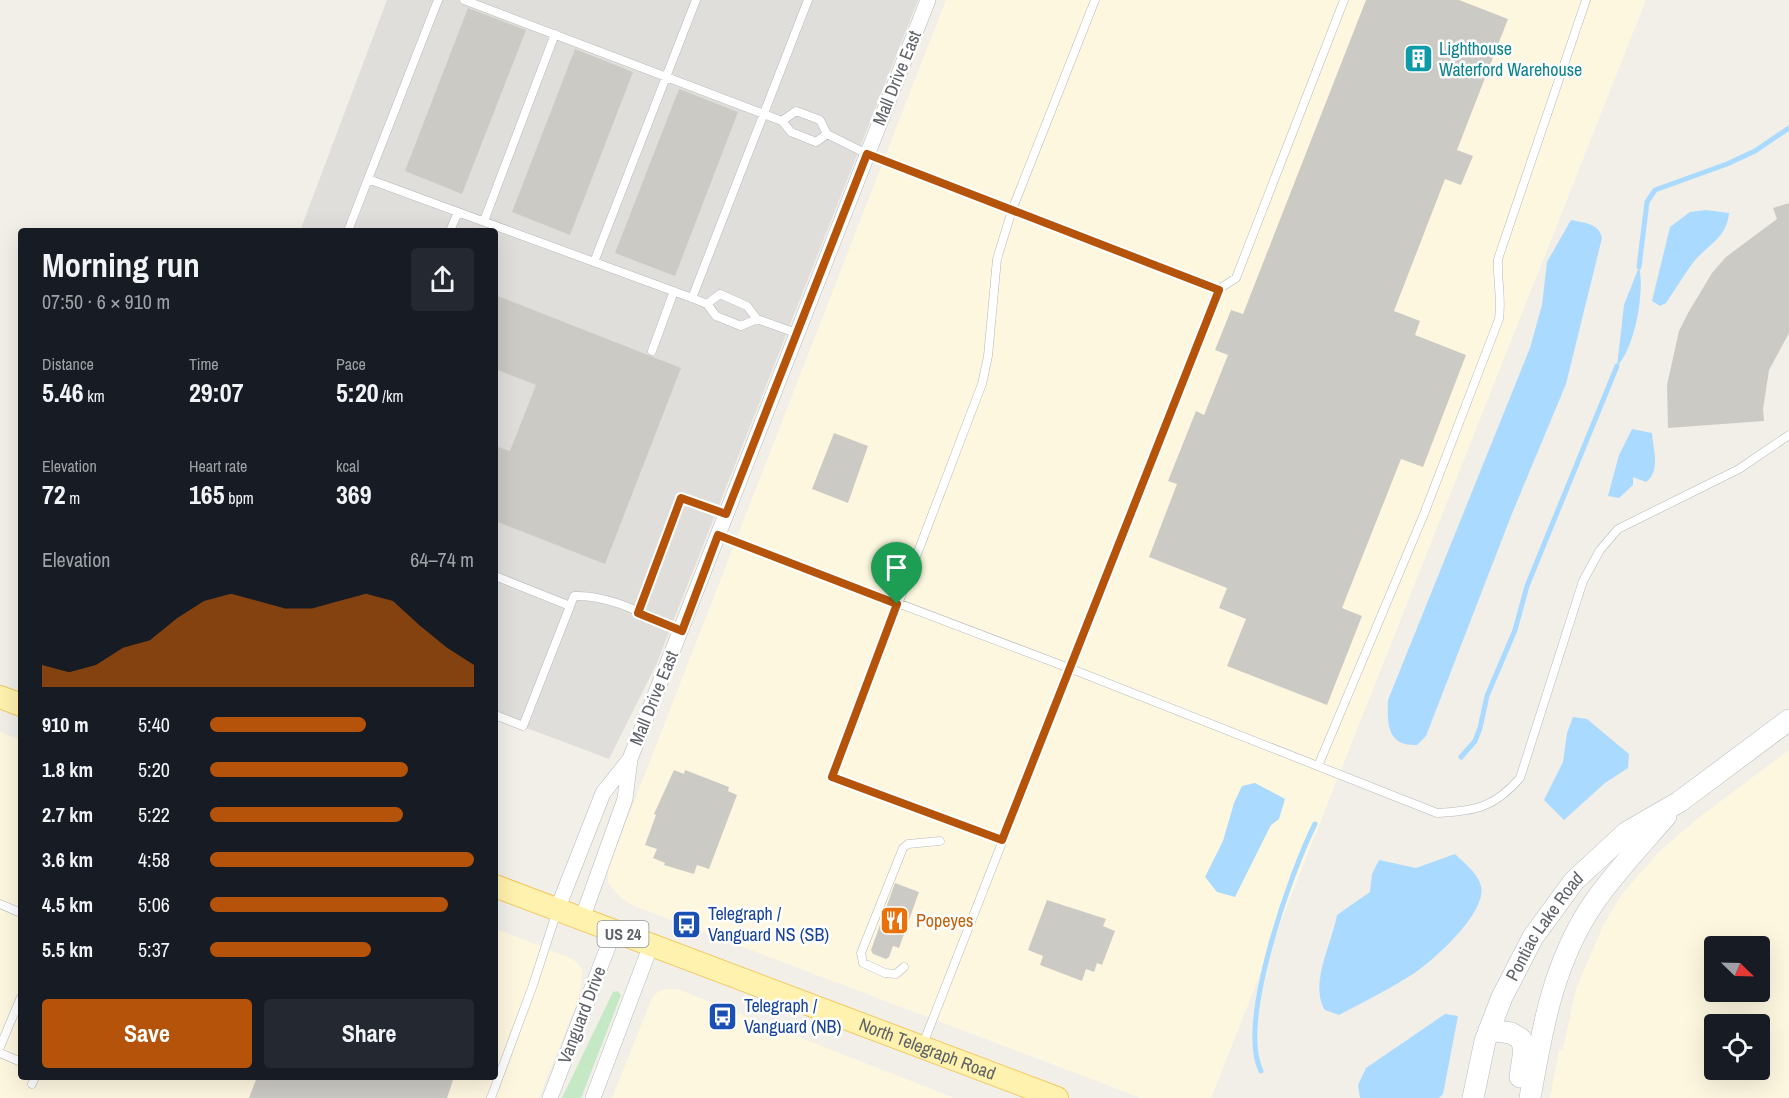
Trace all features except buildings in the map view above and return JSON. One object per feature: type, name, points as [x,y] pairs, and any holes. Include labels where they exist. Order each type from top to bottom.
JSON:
[{"type":"main road","points":[[0,697],[18,704]]},
{"type":"main road","name":"Pontiac Lake Road","points":[[1473,1098],[1489,1030],[1517,964],[1543,921],[1574,881],[1627,832],[1679,802],[1789,720]]},
{"type":"main road","name":"Pontiac Lake Road","points":[[1530,1098],[1549,1000],[1560,966],[1575,933],[1614,876],[1679,802]]},
{"type":"main road","name":"North Telegraph Road","points":[[498,887],[1057,1098]]},
{"type":"main road","points":[[1489,1030],[1516,1034],[1523,1044],[1516,1098]]},
{"type":"street","name":"Mall Drive East","points":[[582,919],[625,799],[630,759],[928,0]]},
{"type":"street","name":"Mall Drive East","points":[[557,910],[603,793],[630,759]]},
{"type":"street","name":"Vanguard Drive","points":[[550,1098],[614,931]]},
{"type":"street","points":[[593,1098],[651,945]]},
{"type":"lane","points":[[349,228],[438,0]]},
{"type":"lane","points":[[464,0],[765,115],[782,122],[791,132],[816,142],[827,134]]},
{"type":"lane","points":[[594,262],[696,0]]},
{"type":"lane","points":[[692,298],[765,115],[807,0]]},
{"type":"lane","points":[[1002,840],[832,777],[982,384],[988,356],[997,259],[1012,210],[1095,0]]},
{"type":"lane","points":[[922,1048],[1219,290],[1236,278],[1344,0]]},
{"type":"lane","points":[[1318,766],[1424,514],[1499,319],[1502,298],[1497,278],[1498,259],[1586,0]]},
{"type":"lane","points":[[484,221],[555,34]]},
{"type":"lane","points":[[782,122],[796,111],[820,120],[827,134],[867,154],[1219,290]]},
{"type":"lane","points":[[368,179],[692,298],[707,304],[716,316],[741,326],[757,319]]},
{"type":"lane","points":[[451,228],[458,212]]},
{"type":"lane","points":[[652,351],[674,291]]},
{"type":"lane","points":[[707,304],[720,294],[747,306],[757,319],[796,333]]},
{"type":"lane","points":[[718,535],[1437,813],[1473,811],[1507,793],[1520,778],[1583,581],[1600,550],[1618,529],[1739,469],[1789,435]]},
{"type":"lane","points":[[638,613],[681,498],[726,514]]},
{"type":"lane","points":[[498,577],[570,606]]},
{"type":"lane","points":[[498,716],[523,726],[574,596],[588,595],[682,631]]},
{"type":"lane","points":[[904,967],[896,974],[885,973],[863,963],[861,953],[903,848],[908,844],[940,841]]},
{"type":"lane","points":[[0,904],[18,912]]},
{"type":"lane","points":[[498,1079],[533,985],[557,910]]},
{"type":"lane","points":[[0,1047],[18,1004]]},
{"type":"lane","points":[[0,1053],[18,1061]]},
{"type":"lane","points":[[491,1098],[498,1080]]},
{"type":"shaded area","points":[[387,0],[918,0],[656,665],[609,759],[498,717],[498,228],[301,228]]},
{"type":"shaded area","points":[[946,0],[1646,0],[1211,1098],[1141,1098],[632,905],[619,896],[608,883],[608,869]]},
{"type":"shaded area","points":[[0,732],[18,739],[18,1080],[498,1080],[498,929],[573,959],[583,970],[579,997],[539,1098],[0,1098]]},
{"type":"shaded area","points":[[1789,750],[1789,1098],[1550,1098],[1559,1050],[1563,1050],[1576,989],[1603,926],[1622,894],[1658,853],[1697,819]]},
{"type":"shaded area","points":[[677,989],[954,1098],[612,1098],[652,998],[659,991]]},
{"type":"green space","points":[[618,991],[621,995],[581,1098],[562,1098],[613,992]]},
{"type":"water","points":[[1706,210],[1729,213],[1725,228],[1692,264],[1666,303],[1660,306],[1652,301],[1670,227],[1690,212]]},
{"type":"water","points":[[1571,220],[1586,223],[1598,229],[1602,238],[1566,384],[1511,516],[1426,736],[1417,745],[1407,745],[1394,738],[1391,732],[1388,700],[1530,348],[1542,305],[1547,262]]},
{"type":"water","points":[[1639,267],[1641,290],[1637,319],[1629,346],[1617,366],[1624,305]]},
{"type":"water","points":[[1632,429],[1652,433],[1655,459],[1653,472],[1646,482],[1633,477],[1633,485],[1619,498],[1608,496],[1619,455]]},
{"type":"water","points":[[1573,717],[1587,719],[1629,754],[1628,768],[1605,783],[1564,820],[1544,800],[1563,762],[1567,733]]},
{"type":"water","points":[[1255,783],[1285,799],[1279,819],[1271,825],[1235,897],[1217,892],[1205,877],[1223,841],[1234,803],[1242,786]]},
{"type":"water","points":[[1455,854],[1474,872],[1481,886],[1481,897],[1476,908],[1458,933],[1425,965],[1398,984],[1339,1015],[1325,1010],[1319,989],[1320,976],[1337,915],[1370,892],[1372,874],[1379,860],[1416,868]]},
{"type":"water","points":[[1445,1014],[1458,1016],[1443,1094],[1439,1098],[1360,1098],[1358,1085],[1366,1068]]},
{"type":"waterway","points":[[1639,267],[1647,202],[1655,190],[1727,164],[1755,151],[1789,128]]},
{"type":"waterway","points":[[1461,757],[1475,741],[1487,696],[1515,630],[1527,586],[1617,366]]},
{"type":"waterway","points":[[1261,1071],[1255,1049],[1261,984],[1281,910],[1315,824]]},
{"type":"place","name":"Lighthouse Waterford Warehouse","points":[[1418,59]]},
{"type":"place","name":"Popeyes","points":[[895,921]]},
{"type":"place","name":"Telegraph / Vanguard NS (SB)","points":[[687,924]]},
{"type":"place","name":"Telegraph / Vanguard (NB)","points":[[723,1016]]},
{"type":"route","points":[[867,154],[1219,290],[1002,840],[832,777],[897,604],[718,535],[682,631],[638,613],[681,498],[726,514],[867,154]]}]
